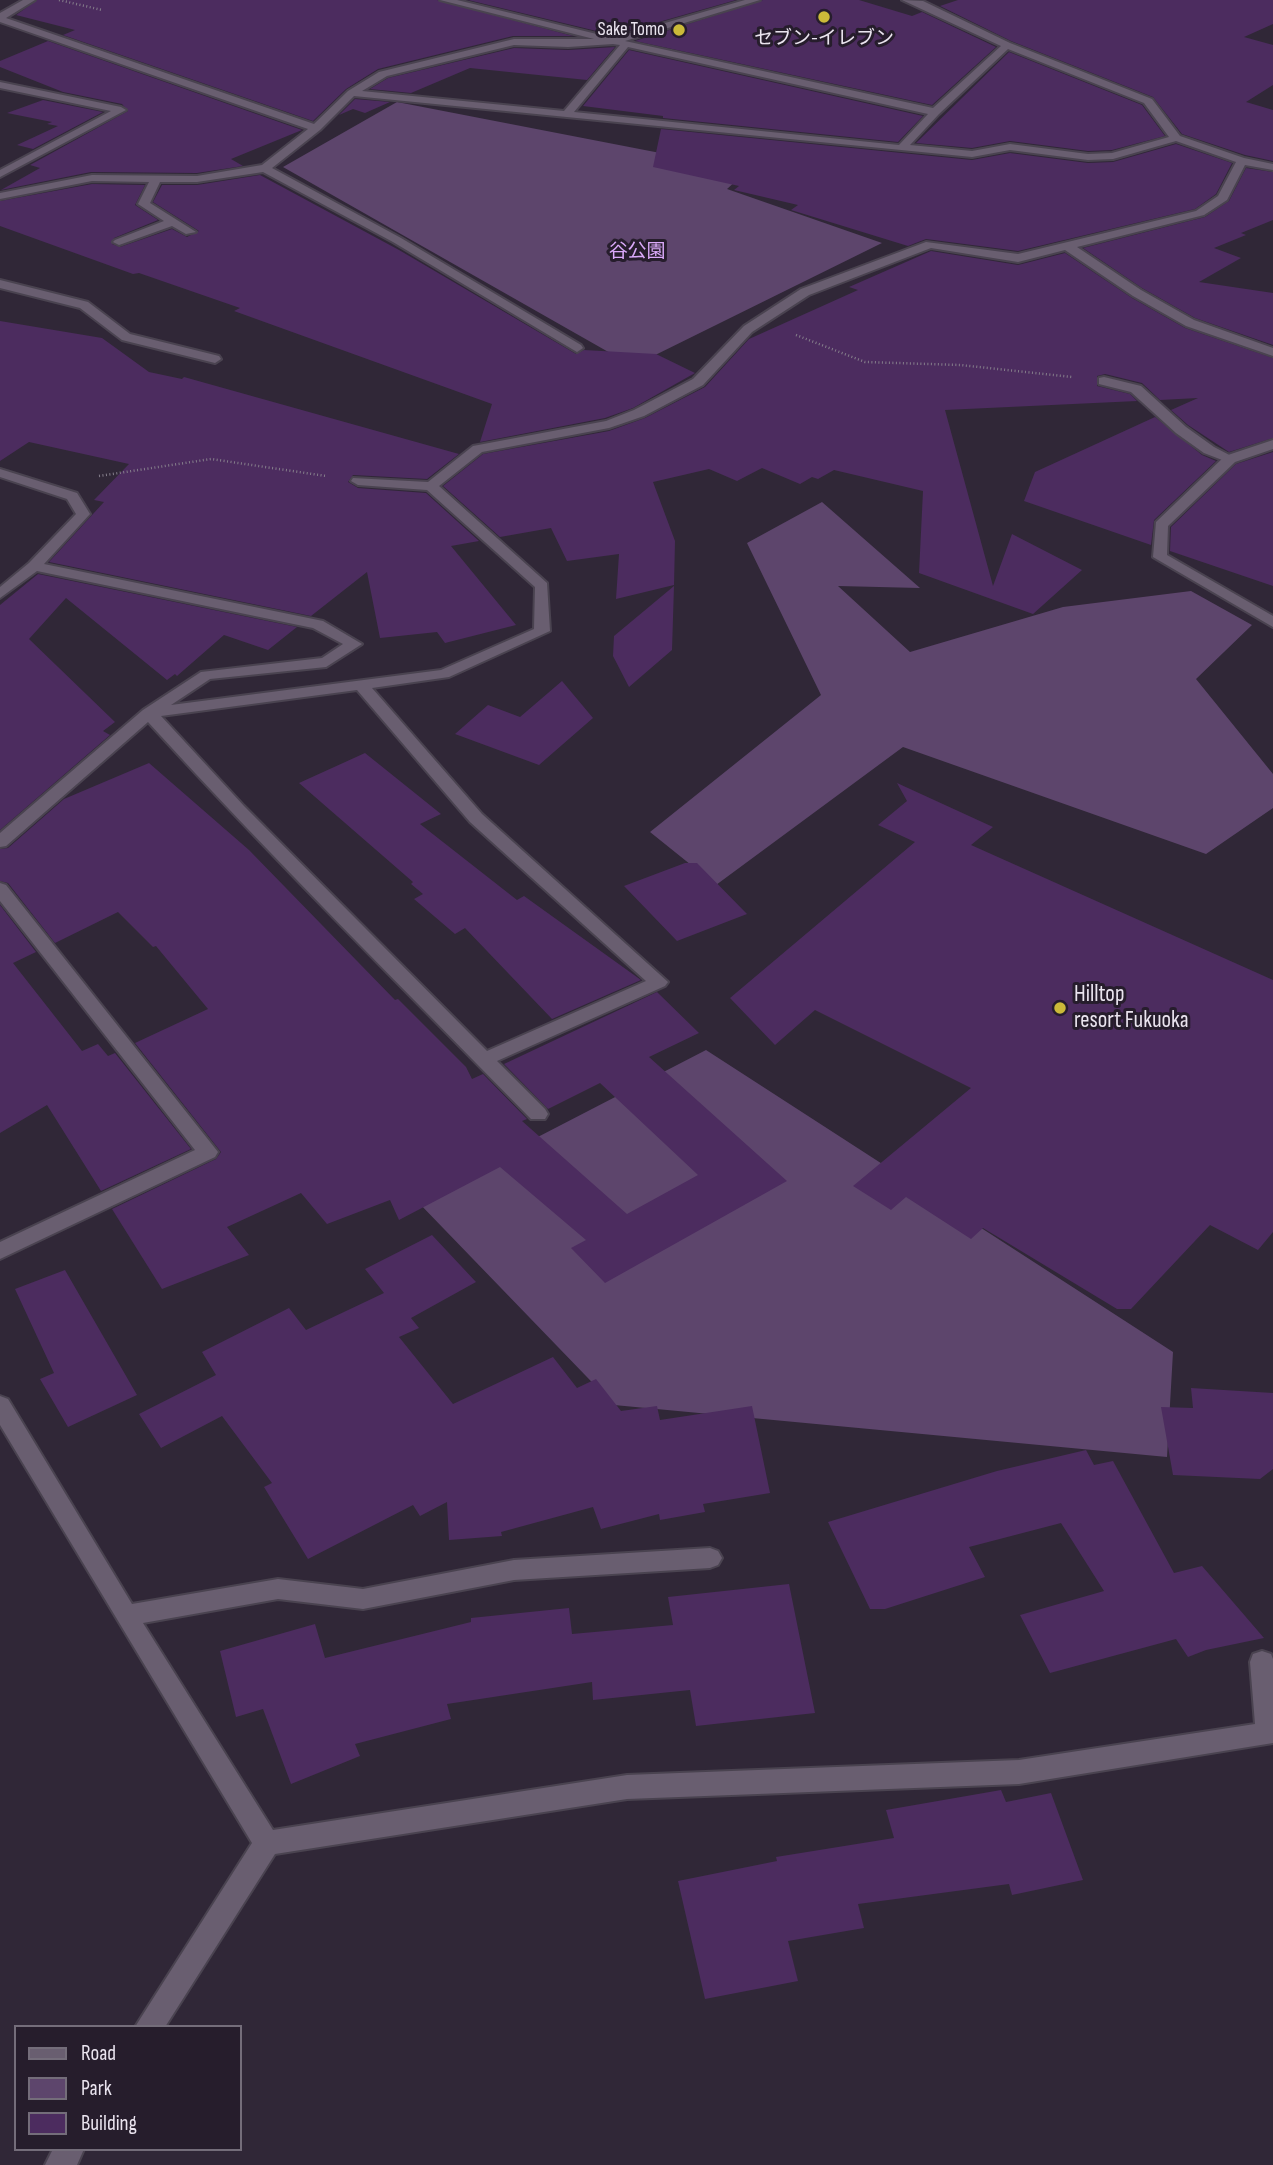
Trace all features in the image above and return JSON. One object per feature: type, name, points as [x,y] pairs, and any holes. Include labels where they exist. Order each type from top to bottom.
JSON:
[{"type":"street","points":[[0,18],[30,0]]},
{"type":"street","points":[[445,0],[626,44],[935,112]]},
{"type":"street","points":[[0,196],[92,178],[197,179],[264,168],[316,128],[352,93],[383,74],[514,42],[613,41],[755,0]]},
{"type":"street","points":[[907,0],[923,1],[1007,45],[1148,102],[1176,138],[1242,161],[1273,167]]},
{"type":"street","points":[[0,18],[316,128]]},
{"type":"street","points":[[567,114],[626,44]]},
{"type":"street","points":[[902,148],[935,112],[1007,45]]},
{"type":"street","points":[[0,85],[121,110],[0,174]]},
{"type":"street","points":[[352,93],[972,154],[1010,147],[1088,157],[1114,156],[1176,138]]},
{"type":"street","points":[[431,486],[478,449],[609,424],[639,413],[698,382],[748,329],[805,292],[930,244],[1018,258],[1200,213],[1223,198],[1242,161]]},
{"type":"street","points":[[264,168],[397,240],[576,348]]},
{"type":"street","points":[[156,179],[144,204],[190,233]]},
{"type":"street","points":[[0,184],[24,190]]},
{"type":"street","points":[[119,242],[173,222]]},
{"type":"street","points":[[1066,245],[1137,293],[1190,323],[1273,352]]},
{"type":"street","points":[[0,284],[84,305],[126,337],[215,359]]},
{"type":"street","points":[[1104,381],[1136,389],[1181,430],[1209,450],[1230,459]]},
{"type":"street","points":[[1273,444],[1230,459],[1161,525],[1160,557],[1267,616],[1273,622]]},
{"type":"street","points":[[0,473],[72,496],[83,514],[34,566],[0,594]]},
{"type":"street","points":[[149,713],[444,674],[541,631],[542,586],[431,486],[358,481]]},
{"type":"street","points":[[0,842],[149,713],[206,675],[326,662],[354,644],[318,624],[34,566]]},
{"type":"street","points":[[361,685],[475,818],[659,982],[483,1060]]},
{"type":"street","points":[[149,713],[238,810],[538,1115]]},
{"type":"street","points":[[0,889],[208,1153],[0,1251]]},
{"type":"street","points":[[0,1405],[267,1843]]},
{"type":"street","points":[[126,1615],[278,1589],[363,1599],[514,1570],[710,1558]]},
{"type":"street","points":[[150,2025],[267,1843],[627,1787],[1019,1772],[1268,1732],[1262,1662]]},
{"type":"path","points":[[59,0],[102,10]]},
{"type":"path","points":[[763,321],[865,362],[960,365],[1104,381]]},
{"type":"path","points":[[39,485],[211,459],[358,481]]},
{"type":"green space","name":"谷公園","points":[[397,102],[748,170],[727,189],[882,243],[633,366],[283,167]]},
{"type":"green space","points":[[822,502],[920,588],[838,586],[910,652],[1063,607],[1191,591],[1252,625],[1196,679],[1273,774],[1273,808],[1206,854],[903,747],[716,885],[650,832],[821,695],[747,543]]},
{"type":"green space","points":[[706,1050],[1173,1352],[1167,1457],[614,1405],[416,1200]]},
{"type":"building","points":[[37,0],[437,0],[573,36],[513,36],[378,69],[346,89],[313,121],[63,35],[75,30],[16,15]]},
{"type":"building","points":[[468,0],[736,0],[613,35]]},
{"type":"building","points":[[763,0],[859,0],[912,16],[922,12],[996,47],[932,105],[635,41]]},
{"type":"building","points":[[958,0],[1273,0],[1273,24],[1244,37],[1273,45],[1273,85],[1246,102],[1273,110],[1273,161],[1245,155],[1182,134],[1153,97],[1011,41],[940,6]]},
{"type":"building","points":[[48,41],[302,130],[231,159],[243,166],[197,173],[91,172],[1,190],[40,168],[30,165],[128,111],[122,104],[63,92],[0,67],[0,61]]},
{"type":"building","points":[[615,47],[587,80],[470,68],[411,93],[370,89],[388,78],[514,48],[568,50]]},
{"type":"building","points":[[629,50],[923,116],[898,142],[663,118],[583,106]]},
{"type":"building","points":[[1009,52],[1142,105],[1165,136],[1112,150],[1088,151],[1010,141],[972,148],[916,143]]},
{"type":"building","points":[[355,99],[390,102],[365,113],[353,109],[339,115]]},
{"type":"building","points":[[43,100],[103,112],[33,149],[17,145],[58,126],[47,124],[52,122],[7,113]]},
{"type":"building","points":[[661,129],[972,160],[1010,153],[1088,163],[1113,162],[1176,144],[1232,163],[1216,194],[1195,209],[1018,251],[926,239],[908,246],[791,210],[798,205],[734,190],[739,186],[653,167]]},
{"type":"building","points":[[1246,168],[1273,172],[1273,220],[1214,248],[1241,258],[1199,282],[1273,293],[1273,345],[1195,318],[1142,288],[1083,248],[1205,217],[1229,201]]},
{"type":"building","points":[[260,175],[399,250],[576,354],[584,350],[656,354],[695,373],[633,408],[605,418],[480,442],[492,404],[234,311],[240,308],[139,273],[133,274],[0,226],[0,201],[92,184],[145,185],[135,205],[158,220],[114,238],[112,244],[120,247],[172,229],[187,237],[199,231],[153,202],[162,185],[197,185]]},
{"type":"building","points":[[931,251],[1018,265],[1065,253],[1132,298],[1185,328],[1273,358],[1273,438],[1229,452],[1188,425],[1171,410],[1198,398],[1160,400],[1142,383],[1105,374],[1097,376],[1097,386],[1130,394],[1137,401],[945,410],[993,586],[1012,534],[1082,570],[1033,614],[919,573],[923,491],[834,470],[818,479],[812,477],[800,484],[762,468],[737,481],[709,469],[653,482],[675,541],[674,585],[616,599],[619,554],[567,561],[551,528],[500,537],[443,486],[483,454],[609,431],[645,418],[705,387],[749,339],[858,290],[849,287]]},
{"type":"building","points":[[0,321],[102,338],[149,372],[182,379],[184,377],[459,454],[427,479],[353,475],[348,482],[358,488],[426,493],[479,541],[451,546],[516,625],[445,643],[437,632],[380,638],[367,572],[311,616],[49,562],[104,502],[94,500],[129,464],[29,442],[0,461]]},
{"type":"building","points":[[1155,417],[1202,455],[1216,461],[1154,520],[1151,545],[1024,501],[1035,472]]},
{"type":"building","points":[[1273,452],[1273,586],[1170,551],[1171,527],[1236,464]]},
{"type":"building","points":[[38,574],[297,627],[268,650],[224,635],[177,676],[175,674],[167,680],[66,598],[29,639],[115,722],[103,731],[110,735],[0,830],[0,605]]},
{"type":"building","points":[[674,586],[672,650],[629,687],[613,656],[614,636]]},
{"type":"building","points":[[562,681],[593,718],[539,765],[455,734],[488,705],[520,717]]},
{"type":"building","points":[[365,753],[441,814],[420,824],[517,900],[524,896],[641,980],[552,1019],[465,928],[455,934],[414,899],[423,894],[411,884],[413,882],[299,783]]},
{"type":"building","points":[[149,763],[249,850],[395,1000],[398,999],[466,1067],[472,1079],[483,1074],[527,1119],[522,1121],[627,1214],[698,1175],[600,1083],[548,1109],[504,1064],[657,992],[699,1033],[649,1057],[787,1181],[605,1283],[571,1248],[586,1240],[500,1167],[399,1220],[390,1200],[327,1224],[301,1193],[227,1227],[249,1255],[162,1289],[112,1209],[216,1159],[221,1152],[135,1043],[208,1009],[156,946],[153,947],[118,912],[55,943],[8,883],[0,881],[0,849],[8,848],[64,799]]},
{"type":"building","points":[[897,783],[993,827],[971,845],[1273,980],[1273,1232],[1258,1250],[1210,1225],[1131,1309],[1117,1309],[983,1228],[971,1239],[906,1197],[891,1210],[853,1186],[971,1088],[815,1010],[775,1045],[730,998],[915,842],[878,825],[907,801]]},
{"type":"building","points":[[685,863],[697,863],[747,914],[677,941],[624,886]]},
{"type":"building","points":[[0,905],[36,952],[13,963],[82,1051],[98,1044],[108,1056],[115,1053],[191,1149],[101,1191],[47,1105],[0,1133]]},
{"type":"building","points":[[432,1235],[476,1282],[411,1318],[419,1328],[399,1337],[453,1404],[553,1357],[577,1388],[596,1379],[621,1411],[657,1406],[660,1420],[752,1406],[770,1493],[703,1504],[705,1512],[660,1520],[659,1514],[601,1529],[593,1507],[501,1532],[502,1536],[449,1540],[447,1502],[420,1516],[413,1505],[308,1559],[264,1487],[272,1483],[222,1416],[161,1448],[139,1414],[216,1375],[202,1352],[289,1308],[306,1330],[384,1293],[365,1269]]},
{"type":"building","points":[[65,1270],[137,1395],[68,1427],[40,1379],[54,1373],[15,1289]]},
{"type":"building","points":[[1191,1388],[1273,1393],[1273,1469],[1260,1479],[1173,1475],[1161,1407],[1193,1408]]},
{"type":"building","points":[[1086,1450],[1094,1465],[1113,1461],[1174,1573],[1202,1566],[1264,1638],[1206,1650],[1188,1657],[1176,1639],[1050,1673],[1020,1615],[1104,1591],[1061,1523],[969,1547],[985,1577],[885,1609],[870,1609],[828,1522],[997,1471]]},
{"type":"building","points":[[789,1584],[815,1713],[696,1726],[690,1690],[593,1700],[592,1682],[447,1704],[451,1719],[355,1744],[360,1756],[291,1784],[263,1709],[236,1717],[220,1651],[315,1624],[325,1658],[471,1622],[471,1618],[569,1608],[572,1634],[673,1625],[668,1597]]},
{"type":"building","points":[[1001,1790],[1006,1802],[1051,1793],[1083,1880],[1012,1895],[1009,1884],[858,1904],[864,1928],[788,1941],[798,1981],[705,1999],[678,1881],[777,1861],[776,1857],[894,1838],[886,1810]]},
{"type":"place","name":"セブン-イレブン","points":[[824,17]]},
{"type":"place","name":"Sake Tomo","points":[[679,30]]},
{"type":"place","name":"Hilltop resort Fukuoka","points":[[1060,1008]]}]
